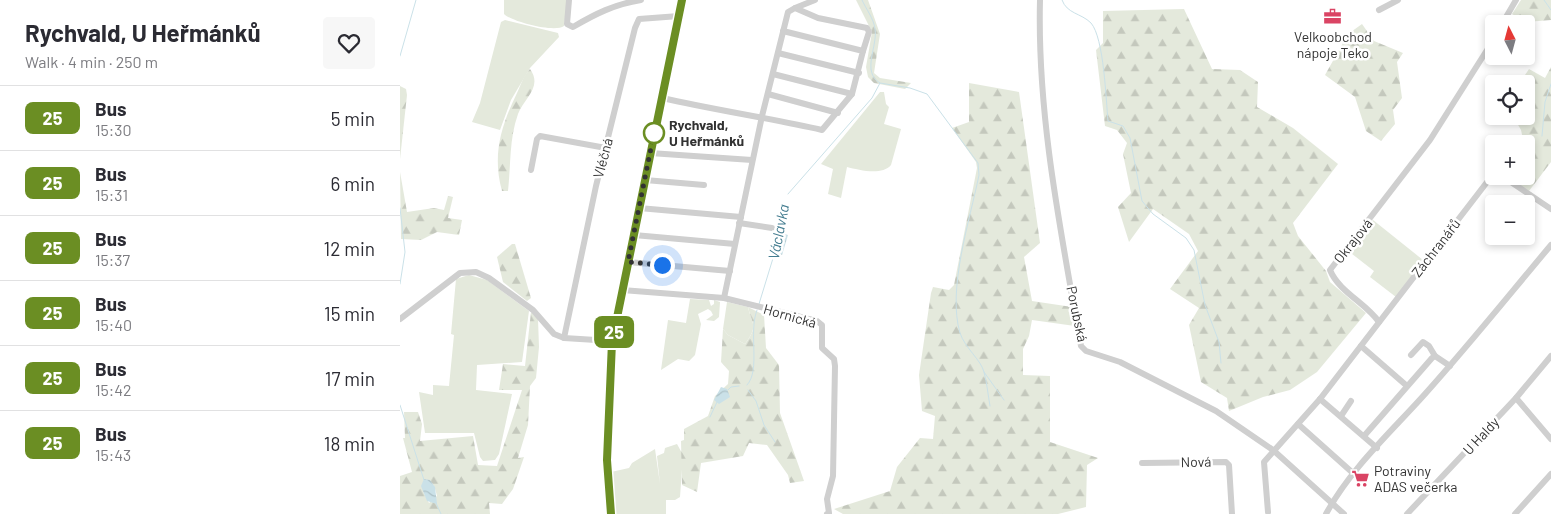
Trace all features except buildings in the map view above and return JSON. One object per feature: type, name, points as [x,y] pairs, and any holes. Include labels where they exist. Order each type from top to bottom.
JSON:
[{"type":"street","points":[[569,0],[567,24],[573,27],[599,12],[624,3],[640,0]]},
{"type":"street","points":[[611,514],[607,460],[612,342],[682,0]]},
{"type":"street","points":[[724,298],[752,160],[788,12],[815,0]]},
{"type":"street","name":"Porubská","points":[[1040,0],[1040,74],[1063,246],[1081,346],[1086,351],[1120,362],[1187,395],[1216,412],[1273,450],[1344,514]]},
{"type":"street","points":[[1379,10],[1398,0]]},
{"type":"street","points":[[1507,15],[1516,0]]},
{"type":"street","points":[[662,98],[715,110],[762,116],[822,130],[852,94],[869,32],[868,28],[818,18],[795,8]]},
{"type":"street","name":"Vléčná","points":[[564,338],[592,203],[639,19],[679,16]]},
{"type":"street","points":[[784,31],[863,51]]},
{"type":"street","points":[[778,53],[859,73]]},
{"type":"street","name":"Okrajová","points":[[1379,322],[1372,312],[1338,283],[1330,270],[1430,140],[1485,53]]},
{"type":"street","points":[[773,74],[852,94]]},
{"type":"street","points":[[768,94],[838,113]]},
{"type":"street","points":[[531,170],[540,136],[606,148]]},
{"type":"street","points":[[650,153],[752,160]]},
{"type":"street","points":[[645,180],[704,185]]},
{"type":"street","name":"Záchranářů","points":[[1379,322],[1485,185]]},
{"type":"street","points":[[1515,185],[1551,209]]},
{"type":"street","points":[[639,208],[740,220],[772,228]]},
{"type":"street","points":[[634,235],[735,244]]},
{"type":"street","points":[[1326,514],[1331,502],[1354,474],[1450,366],[1551,245]]},
{"type":"street","points":[[628,262],[730,272]]},
{"type":"street","points":[[400,319],[460,273],[476,272],[489,278],[533,310],[547,328],[564,338],[612,342]]},
{"type":"street","name":"Hornická","points":[[622,290],[724,298],[817,321],[822,325],[822,348],[834,358],[835,366],[833,476],[827,499],[827,514]]},
{"type":"street","points":[[1268,512],[1264,462],[1320,399],[1379,322]]},
{"type":"street","points":[[1411,356],[1423,342],[1429,346],[1435,356],[1450,366]]},
{"type":"street","points":[[1362,346],[1407,386]]},
{"type":"street","points":[[1364,436],[1435,356]]},
{"type":"street","name":"U Haldy","points":[[1407,514],[1516,398],[1551,356]]},
{"type":"street","points":[[1516,398],[1551,439]]},
{"type":"street","points":[[1320,399],[1377,448]]},
{"type":"street","points":[[1341,416],[1351,401]]},
{"type":"street","points":[[1298,424],[1354,474]]},
{"type":"street","name":"Nová","points":[[1142,463],[1226,462],[1229,465],[1232,514]]},
{"type":"street","points":[[1515,514],[1551,474]]},
{"type":"green space","points":[[504,0],[568,0],[564,26],[552,28],[534,26],[515,20],[504,14]]},
{"type":"green space","points":[[856,0],[868,0],[880,34],[874,73],[880,78],[911,83],[905,89],[874,83],[868,77],[866,67],[872,32]]},
{"type":"green space","points":[[1521,0],[1551,0],[1551,20],[1535,21],[1535,15],[1512,14]]},
{"type":"green space","points":[[1184,9],[1212,69],[1240,70],[1258,82],[1257,107],[1293,128],[1338,164],[1293,223],[1298,236],[1326,271],[1330,282],[1366,313],[1317,372],[1290,390],[1263,397],[1229,411],[1227,398],[1201,382],[1189,325],[1199,308],[1170,289],[1198,251],[1189,234],[1153,209],[1129,242],[1118,207],[1131,193],[1123,154],[1127,143],[1117,130],[1105,126],[1096,50],[1103,43],[1103,11]]},
{"type":"green space","points":[[505,20],[558,33],[559,37],[530,68],[511,100],[500,130],[472,122],[480,103],[501,22]]},
{"type":"green space","points":[[1362,24],[1374,41],[1403,53],[1397,62],[1402,98],[1393,110],[1395,124],[1381,141],[1366,131],[1355,97],[1325,75],[1348,34]]},
{"type":"green space","points":[[1551,67],[1551,162],[1535,183],[1535,135],[1522,135],[1518,125],[1535,125],[1535,75],[1525,75],[1529,69],[1545,78]]},
{"type":"green space","points":[[530,69],[534,81],[533,87],[515,123],[508,191],[502,191],[498,165],[500,141],[511,105]]},
{"type":"green space","points":[[969,83],[1019,92],[1040,243],[1024,257],[1032,301],[1072,307],[1075,326],[1032,320],[1029,336],[1023,349],[1023,375],[1050,376],[1050,442],[1098,458],[1087,465],[1086,507],[1058,514],[843,514],[834,509],[890,491],[897,467],[920,438],[933,439],[935,416],[922,411],[919,375],[931,293],[933,287],[949,290],[954,285],[977,168],[976,162],[952,128],[969,122]]},
{"type":"green space","points":[[400,86],[406,89],[407,95],[400,159]]},
{"type":"green space","points":[[880,92],[884,92],[886,104],[889,107],[884,124],[901,129],[891,165],[876,171],[864,171],[847,167],[841,198],[828,194],[833,169],[821,164]]},
{"type":"green space","points":[[400,172],[407,212],[434,208],[444,210],[448,196],[453,197],[448,218],[462,220],[459,235],[437,232],[421,240],[401,239]]},
{"type":"green space","points":[[1519,185],[1534,185],[1529,191]]},
{"type":"green space","points":[[1373,220],[1423,260],[1396,297],[1370,277],[1374,271],[1347,250]]},
{"type":"green space","points":[[512,244],[515,244],[531,298],[527,301],[503,282],[497,257]]},
{"type":"green space","points":[[469,275],[487,280],[529,311],[522,362],[477,365],[476,390],[512,394],[499,454],[495,460],[483,461],[480,457],[474,433],[425,433],[419,392],[433,395],[433,385],[449,386],[454,335],[451,334],[456,279]]},
{"type":"green space","points":[[690,299],[709,300],[711,306],[714,304],[714,300],[720,302],[719,317],[714,321],[706,320],[713,315],[708,309],[698,314],[701,324],[695,355],[689,361],[678,359],[661,370],[668,320],[686,323]]},
{"type":"green space","points":[[727,302],[748,307],[753,329],[745,344],[728,335],[723,329]]},
{"type":"green space","points":[[748,307],[764,315],[766,348],[779,365],[780,413],[804,481],[790,483],[788,475],[767,445],[749,443],[743,456],[701,463],[697,492],[682,485],[681,441],[684,440],[684,429],[708,416],[715,396],[728,384],[729,371],[721,362],[723,329],[728,335],[745,344],[753,329]]},
{"type":"green space","points":[[531,312],[538,319],[539,347],[536,378],[530,386],[528,425],[518,458],[524,457],[513,489],[502,504],[489,503],[490,514],[400,514],[400,476],[412,472],[403,438],[405,438],[404,412],[418,412],[422,424],[420,441],[473,436],[478,465],[497,466],[522,390],[499,390],[503,364],[525,366]],"holes":[[[426,479],[434,486],[437,496],[429,503],[423,491]]]},
{"type":"green space","points":[[677,444],[683,455],[680,497],[675,500],[666,500],[666,514],[616,514],[611,472],[629,468],[632,463],[655,449],[660,484],[657,456],[664,453],[665,448]]},
{"type":"water","points":[[778,232],[788,235],[782,255],[771,252],[774,235]]},
{"type":"water","points":[[721,387],[727,389],[730,397],[719,404],[714,400]]},
{"type":"water","points":[[424,479],[430,480],[435,487],[437,504],[427,501],[421,486]]},
{"type":"waterway","points":[[400,56],[416,0]]},
{"type":"waterway","name":"Václavka","points":[[788,194],[872,98],[880,83],[874,78],[871,66],[875,36],[874,25],[862,0]]},
{"type":"waterway","points":[[1062,0],[1067,8],[1091,23],[1095,31],[1102,55],[1108,121],[1123,126],[1130,138],[1142,201],[1153,214],[1186,238],[1194,250],[1205,305],[1219,342],[1221,363]]},
{"type":"waterway","points":[[1544,0],[1551,10]]},
{"type":"waterway","points":[[880,83],[910,88],[927,94],[978,163],[979,175],[961,254],[956,296],[960,333],[982,367],[990,406]]},
{"type":"waterway","points":[[1542,136],[1545,102],[1551,84]]},
{"type":"waterway","name":"Václavka","points":[[781,232],[785,204]]},
{"type":"waterway","points":[[400,208],[405,252],[400,284]]},
{"type":"waterway","name":"Václavka","points":[[759,304],[774,255]]},
{"type":"waterway","name":"Václavka","points":[[747,385],[753,370],[754,329],[757,310]]},
{"type":"waterway","points":[[984,372],[1004,400]]},
{"type":"waterway","name":"Václavka","points":[[728,390],[731,387],[739,386]]},
{"type":"waterway","points":[[748,390],[756,401],[764,425],[775,442]]},
{"type":"waterway","name":"Václavka","points":[[710,417],[717,402]]},
{"type":"waterway","points":[[400,405],[424,480]]},
{"type":"waterway","points":[[436,503],[441,514]]},
{"type":"bus line","name":"25","points":[[611,514],[607,460],[612,342],[682,0]]},
{"type":"place","name":"Velkoobchod nápoje Teko","points":[[1333,17]]},
{"type":"place","name":"Rychvald, U Heřmánků","points":[[654,133]]},
{"type":"place","name":"Potraviny ADAS večerka","points":[[1360,479]]},
{"type":"route","points":[[654,133],[628,262],[662,265]]}]
